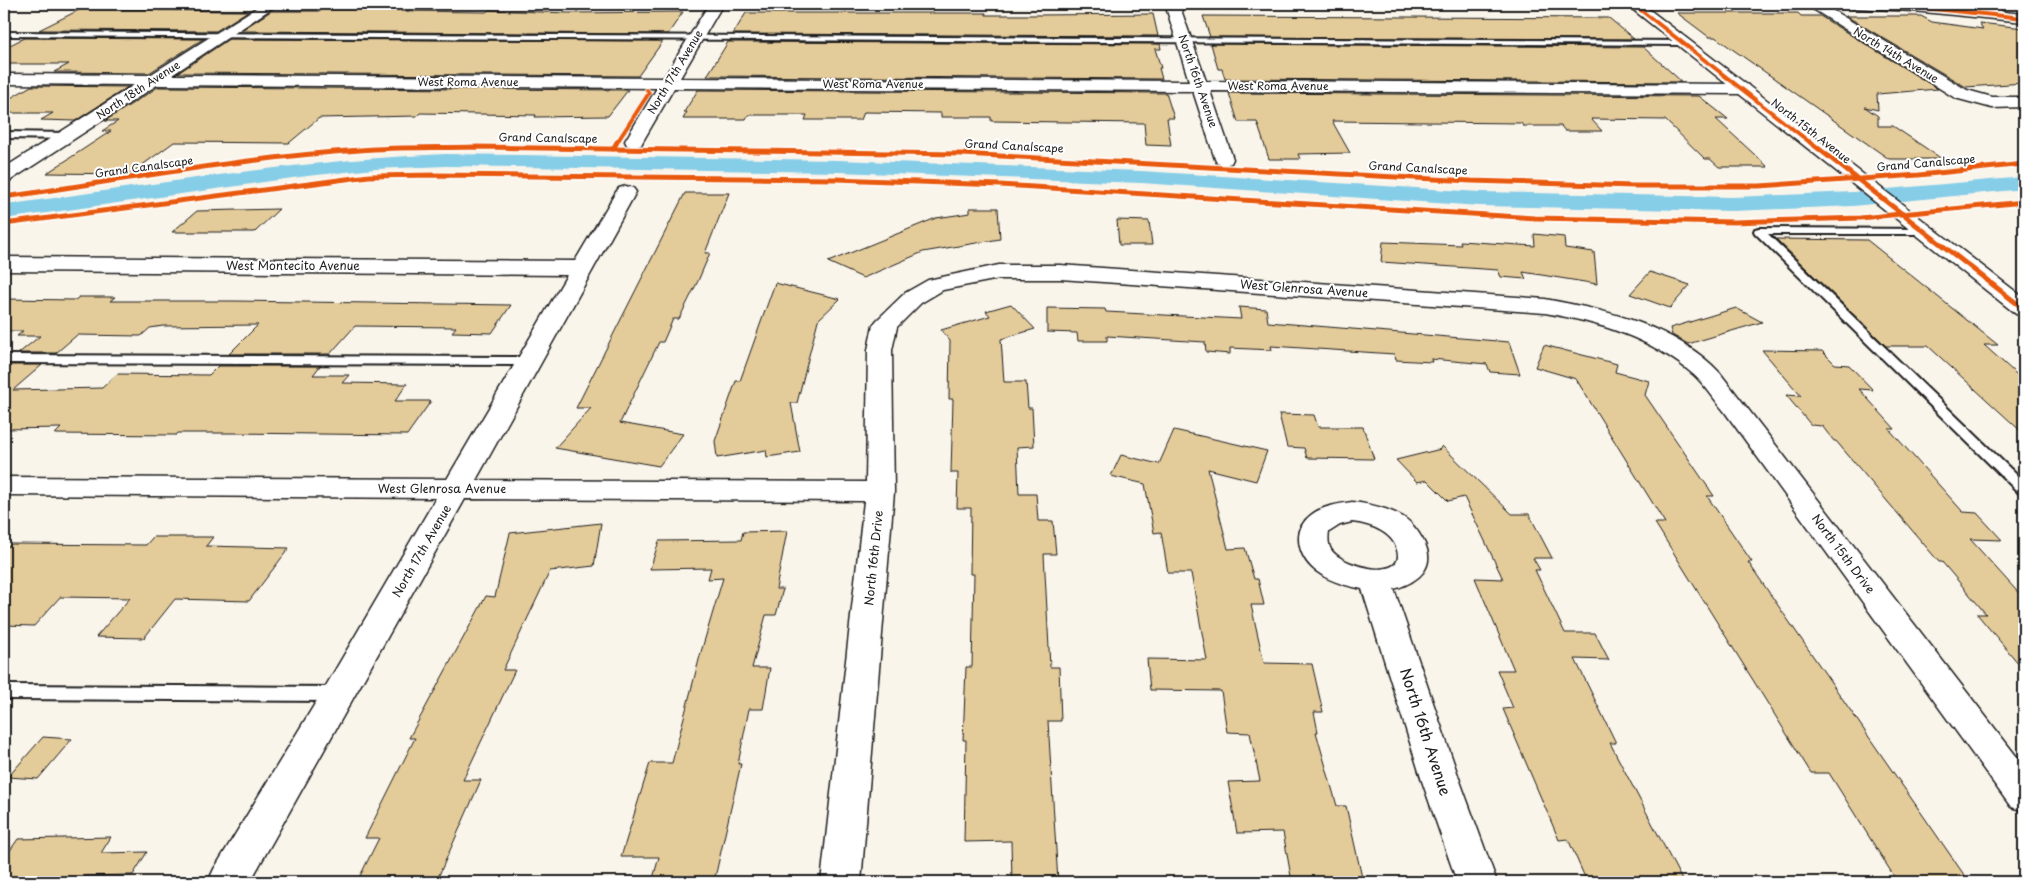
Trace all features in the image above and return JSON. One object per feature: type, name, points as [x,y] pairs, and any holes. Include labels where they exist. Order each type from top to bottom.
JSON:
[{"type":"street","name":"North 18th Avenue","points":[[4,176],[271,4]]},
{"type":"street","name":"North 17th Avenue","points":[[634,141],[716,4]]},
{"type":"street","name":"North 16th Avenue","points":[[1172,4],[1224,159]]},
{"type":"street","name":"North 15th Avenue","points":[[1633,4],[2024,310]]},
{"type":"street","name":"North 14th Avenue","points":[[1812,4],[1981,105],[2024,102]]},
{"type":"street","points":[[1854,4],[1993,10],[2024,18]]},
{"type":"street","name":"West Roma Avenue","points":[[4,79],[1742,89]]},
{"type":"street","name":"North 17th Avenue","points":[[228,882],[458,489],[626,192]]},
{"type":"street","name":"West Montecito Avenue","points":[[4,264],[582,268]]},
{"type":"street","name":"West Glenrosa Avenue","points":[[961,278],[999,272],[1060,272],[1545,306],[1582,312],[1643,333]]},
{"type":"street","name":"North 16th Drive","points":[[840,882],[880,492],[880,350],[885,324],[913,298],[936,285],[961,278]]},
{"type":"street","name":"North 15th Drive","points":[[1643,333],[1681,352],[1704,370],[1733,405],[2020,785]]},
{"type":"street","name":"West Glenrosa Avenue","points":[[4,486],[880,492]]},
{"type":"street","name":"North 16th Avenue","points":[[1375,580],[1477,882]]},
{"type":"lane","points":[[4,34],[1685,44]]},
{"type":"lane","points":[[4,135],[68,136]]},
{"type":"lane","points":[[1924,232],[1759,232],[2024,490]]},
{"type":"lane","points":[[4,359],[530,361]]},
{"type":"lane","points":[[4,692],[339,694]]},
{"type":"building","points":[[81,9],[248,11],[216,31],[39,30]]},
{"type":"building","points":[[323,9],[486,12],[489,10],[568,13],[683,12],[668,34],[240,31],[271,11],[320,11]]},
{"type":"building","points":[[746,13],[1153,14],[1158,36],[733,34]]},
{"type":"building","points":[[1677,13],[1798,13],[1801,16],[1820,16],[1938,89],[1877,94],[1878,110],[1865,107],[1878,116],[1878,126],[1893,126],[1942,159],[1889,159],[1715,37],[1709,37]]},
{"type":"building","points":[[1203,16],[1609,18],[1634,39],[1210,37]]},
{"type":"building","points":[[1846,16],[1921,16],[1932,22],[1983,29],[1979,23],[2024,28],[2024,83],[1966,87]]},
{"type":"building","points":[[24,38],[203,39],[149,73],[54,72],[69,64],[4,64],[4,48]]},
{"type":"building","points":[[229,39],[663,41],[638,76],[178,73]]},
{"type":"building","points":[[728,42],[1160,44],[1161,49],[1155,49],[1161,68],[1159,68],[1162,79],[707,76]]},
{"type":"building","points":[[1211,44],[1643,47],[1682,82],[1225,79],[1222,69],[1218,69]]},
{"type":"building","points":[[31,86],[128,87],[75,121],[41,120],[53,113],[4,113],[4,102]]},
{"type":"building","points":[[158,87],[628,90],[608,116],[535,117],[536,115],[420,113],[417,116],[319,118],[289,143],[174,142],[130,174],[47,173],[111,131],[102,131],[118,121],[105,121]]},
{"type":"building","points":[[698,90],[1166,93],[1174,118],[1167,118],[1171,146],[1146,145],[1144,123],[991,121],[991,117],[941,117],[941,113],[864,112],[861,120],[805,120],[807,115],[748,115],[746,119],[683,119],[687,112],[684,112]]},
{"type":"building","points":[[1229,93],[1699,96],[1728,119],[1716,119],[1768,167],[1719,167],[1710,159],[1705,159],[1665,120],[1591,119],[1602,131],[1565,131],[1561,126],[1523,126],[1521,123],[1332,121],[1350,153],[1298,154],[1300,159],[1269,159],[1257,122],[1238,122]]},
{"type":"building","points":[[685,193],[729,193],[705,253],[710,253],[698,281],[679,319],[673,319],[663,342],[659,342],[620,423],[683,434],[659,466],[555,448],[591,408],[576,408]]},
{"type":"building","points":[[970,208],[998,208],[1000,239],[923,252],[863,278],[828,262],[936,218],[970,213]]},
{"type":"building","points":[[279,209],[255,232],[172,232],[197,211]]},
{"type":"building","points":[[1117,220],[1149,221],[1152,245],[1119,245]]},
{"type":"building","points":[[1534,234],[1564,237],[1565,248],[1594,252],[1597,284],[1523,272],[1526,279],[1501,277],[1498,270],[1381,262],[1383,242],[1461,245],[1460,241],[1535,246]]},
{"type":"building","points":[[1776,239],[1867,240],[1998,345],[1984,345],[2024,381],[2024,434],[1928,346],[1886,346]]},
{"type":"building","points":[[1650,272],[1690,285],[1670,308],[1630,294]]},
{"type":"building","points":[[775,283],[840,299],[818,320],[797,403],[791,403],[800,452],[767,457],[766,450],[717,458],[715,441],[736,381],[740,381]]},
{"type":"building","points":[[79,297],[115,297],[110,301],[511,305],[492,333],[452,332],[456,327],[355,326],[330,354],[229,354],[258,325],[163,326],[150,328],[141,336],[77,335],[56,353],[19,353],[40,336],[17,336],[23,331],[4,331],[4,299],[75,300]]},
{"type":"building","points":[[1011,304],[1035,329],[1001,339],[1004,382],[1026,382],[1028,408],[1032,408],[1034,446],[1017,447],[1019,494],[1036,494],[1038,521],[1053,521],[1056,554],[1044,554],[1050,667],[1059,667],[1061,721],[1048,721],[1058,882],[1012,882],[1011,841],[964,842],[966,740],[963,740],[966,667],[972,667],[974,574],[970,574],[971,508],[957,508],[958,473],[951,473],[953,399],[949,399],[950,341],[941,330],[990,316],[986,311]]},
{"type":"building","points":[[1239,307],[1266,309],[1268,322],[1509,342],[1520,374],[1490,372],[1487,364],[1431,359],[1432,362],[1396,360],[1394,354],[1271,346],[1272,350],[1230,348],[1230,354],[1206,352],[1205,342],[1107,336],[1107,341],[1078,341],[1077,333],[1047,332],[1047,308],[1105,309],[1106,312],[1241,319]]},
{"type":"building","points":[[1736,308],[1762,322],[1688,344],[1672,335],[1670,328]]},
{"type":"building","points":[[1544,345],[1617,364],[1615,372],[1649,381],[1645,395],[1714,496],[1707,496],[1752,562],[1748,562],[1969,882],[1924,882],[1921,879],[1895,878],[1829,773],[1811,773],[1655,523],[1665,523],[1576,379],[1535,367]]},
{"type":"building","points":[[1762,350],[1822,351],[1835,364],[1849,365],[1873,390],[1859,389],[1895,429],[1889,429],[1963,512],[1977,513],[2002,540],[1970,539],[2024,599],[2024,670],[1977,614],[1986,614],[1942,562],[1939,562],[1822,426],[1811,425],[1786,395],[1801,396]]},
{"type":"building","points":[[4,365],[42,365],[13,390],[102,388],[117,374],[209,375],[218,366],[320,366],[313,375],[349,375],[342,383],[407,384],[395,401],[431,401],[407,435],[232,433],[178,433],[176,435],[55,434],[61,428],[4,429]]},
{"type":"building","points":[[1279,414],[1314,415],[1318,427],[1363,427],[1374,459],[1307,458],[1304,448],[1287,447]]},
{"type":"building","points":[[1174,430],[1267,451],[1256,481],[1208,469],[1228,549],[1245,548],[1254,579],[1258,579],[1264,605],[1251,605],[1264,663],[1312,664],[1323,712],[1314,712],[1318,732],[1316,732],[1337,806],[1346,806],[1363,882],[1292,882],[1283,832],[1237,833],[1228,782],[1260,781],[1250,733],[1227,732],[1221,691],[1150,690],[1147,659],[1207,660],[1191,573],[1168,573],[1161,532],[1154,533],[1145,484],[1111,476],[1121,455],[1159,464]]},
{"type":"building","points":[[1442,446],[1512,514],[1529,514],[1552,558],[1533,558],[1540,570],[1535,570],[1565,633],[1595,633],[1609,660],[1575,659],[1616,743],[1610,743],[1683,882],[1587,882],[1568,839],[1559,840],[1503,709],[1513,708],[1497,670],[1514,670],[1475,578],[1503,579],[1464,497],[1448,501],[1427,480],[1417,482],[1396,460],[1441,449]]},
{"type":"building","points":[[601,523],[594,566],[550,571],[503,670],[515,670],[463,780],[481,780],[436,882],[357,882],[379,838],[365,838],[415,738],[409,738],[486,596],[495,597],[510,533]]},
{"type":"building","points":[[787,531],[776,589],[783,589],[776,615],[766,615],[752,668],[770,668],[763,709],[749,709],[738,764],[741,764],[714,882],[652,882],[659,857],[621,857],[650,763],[672,763],[701,652],[723,578],[708,579],[711,568],[650,569],[659,541],[741,540],[743,532]]},
{"type":"building","points":[[153,537],[213,537],[206,546],[289,548],[249,601],[175,599],[144,638],[96,637],[130,598],[60,597],[34,626],[4,625],[4,551],[11,544],[146,545]]},
{"type":"building","points":[[43,737],[72,739],[38,779],[8,777]]},
{"type":"building","points":[[111,837],[101,853],[147,852],[133,875],[84,876],[80,882],[4,882],[4,859],[18,839]]},
{"type":"waterway","points":[[4,212],[307,170],[375,163],[446,160],[838,166],[1141,177],[1480,199],[1733,204],[1853,199],[2024,183]]},
{"type":"cycle path","points":[[1633,4],[2024,309]]},
{"type":"cycle path","points":[[1854,4],[1913,7],[2024,18]]},
{"type":"cycle path","points":[[613,149],[649,93],[647,90]]},
{"type":"cycle path","name":"Grand Canalscape","points":[[4,197],[260,160],[361,150],[409,148],[474,147],[961,154],[1471,181],[1634,186],[1759,186],[1919,175],[2024,164]]},
{"type":"cycle path","points":[[4,224],[369,176],[435,175],[836,179],[1000,185],[1535,218],[1734,222],[1860,218],[2024,202]]}]
